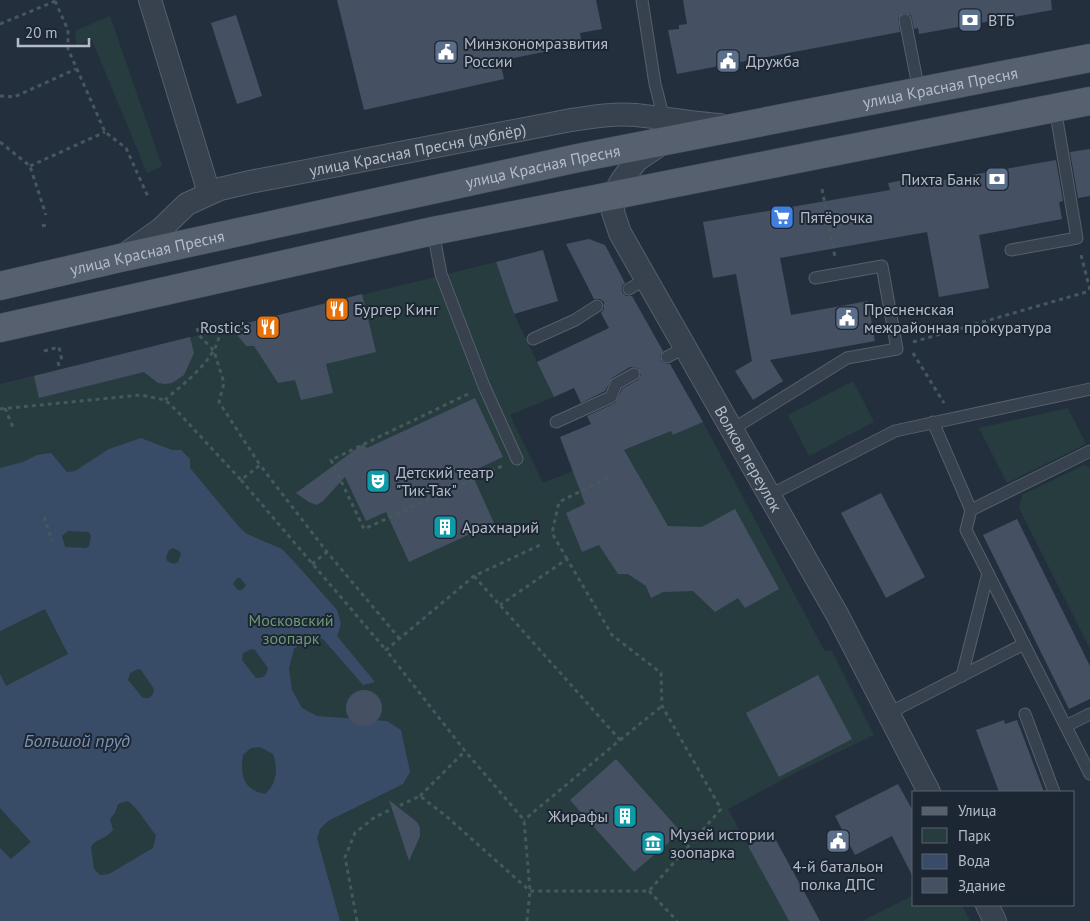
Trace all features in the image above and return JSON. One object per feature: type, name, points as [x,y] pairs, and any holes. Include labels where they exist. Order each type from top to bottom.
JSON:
[{"type":"main road","name":"улица Красная Пресня","points":[[0,286],[666,129],[738,126],[1090,58]]},
{"type":"main road","points":[[0,328],[433,231],[1090,101]]},
{"type":"street","points":[[150,0],[209,193]]},
{"type":"street","name":"улица Красная Пресня (дублёр)","points":[[120,258],[161,229],[187,204],[220,189],[571,120],[602,116],[634,115],[666,129]]},
{"type":"street","points":[[614,194],[637,160],[666,129]]},
{"type":"street","name":"Волков переулок","points":[[614,194],[613,212],[638,284],[676,352],[733,429],[838,616],[928,791]]},
{"type":"street","points":[[988,906],[996,921]]},
{"type":"lane","points":[[642,0],[655,84],[666,129]]},
{"type":"lane","points":[[905,20],[918,90]]},
{"type":"lane","points":[[1011,250],[1077,238],[1054,108]]},
{"type":"lane","points":[[433,231],[441,274],[484,386],[517,458]]},
{"type":"lane","points":[[733,429],[847,358],[897,349],[902,344],[882,266],[815,278]]},
{"type":"lane","points":[[533,339],[575,320],[597,306]]},
{"type":"lane","points":[[556,422],[611,398],[616,384],[634,374]]},
{"type":"lane","points":[[770,495],[895,430],[1090,389]]},
{"type":"lane","points":[[933,422],[971,510],[966,530],[1090,774]]},
{"type":"lane","points":[[971,510],[1090,451]]},
{"type":"lane","points":[[962,676],[988,573]]},
{"type":"lane","points":[[889,713],[1024,644]]},
{"type":"lane","points":[[1025,714],[1054,791]]},
{"type":"lane","points":[[1066,726],[1090,714]]},
{"type":"path","points":[[0,24],[56,0],[68,30],[68,49],[105,132],[126,148],[150,199]]},
{"type":"path","points":[[0,96],[14,98],[76,69]]},
{"type":"path","points":[[30,166],[105,132]]},
{"type":"path","points":[[0,142],[30,166],[46,215]]},
{"type":"path","points":[[822,189],[838,274]]},
{"type":"path","points":[[42,226],[49,224]]},
{"type":"path","points":[[954,418],[902,344],[1090,291],[1080,250]]},
{"type":"path","points":[[166,400],[214,351],[219,329],[218,324]]},
{"type":"path","points":[[197,328],[199,335],[214,351],[224,383],[219,402],[260,465],[327,552],[399,638]]},
{"type":"path","points":[[44,351],[59,348],[60,370]]},
{"type":"path","points":[[484,386],[331,460],[364,530],[517,458]]},
{"type":"path","points":[[14,430],[2,409],[141,394],[166,400],[241,480],[386,650],[465,751],[524,820],[530,891],[527,921]]},
{"type":"path","points":[[241,480],[260,465]]},
{"type":"path","points":[[611,476],[559,502],[552,533],[612,635],[661,673],[662,706],[721,809],[649,891]]},
{"type":"path","points":[[44,517],[52,541]]},
{"type":"path","points":[[386,650],[474,576],[540,545]]},
{"type":"path","points":[[312,564],[327,552]]},
{"type":"path","points":[[500,605],[568,559]]},
{"type":"path","points":[[474,576],[620,740]]},
{"type":"path","points":[[524,820],[662,706]]},
{"type":"path","points":[[357,921],[345,857],[355,833],[375,817],[420,796],[465,751]]},
{"type":"path","points":[[420,796],[446,816],[530,891],[649,891],[677,921]]},
{"type":"green space","points":[[110,16],[162,166],[147,173],[92,40],[76,46],[75,31]]},
{"type":"green space","name":"Московский зоопарк","points":[[496,262],[514,314],[554,397],[510,415],[543,483],[659,436],[667,422],[673,435],[703,422],[824,650],[832,651],[874,735],[799,771],[728,809],[789,921],[0,921],[0,384]]},
{"type":"green space","points":[[853,381],[874,422],[809,456],[788,415]]},
{"type":"green space","points":[[1068,408],[1086,444],[1007,483],[979,428]]},
{"type":"green space","points":[[1084,465],[1090,468],[1090,649],[1019,508],[1022,495]]},
{"type":"green space","points":[[912,896],[912,906],[962,906],[970,921],[862,921]]},
{"type":"water","name":"Большой пруд","points":[[141,438],[172,450],[181,450],[190,459],[190,468],[240,528],[247,534],[282,549],[337,610],[341,624],[337,636],[375,682],[363,685],[323,639],[309,636],[294,649],[289,668],[292,690],[302,708],[317,716],[387,721],[401,730],[410,772],[403,784],[328,821],[320,829],[317,838],[340,921],[0,921],[0,848],[11,859],[31,842],[0,808],[0,674],[6,686],[68,654],[45,609],[0,631],[0,468],[23,462],[37,455],[51,453],[67,472],[75,471],[109,449]],"holes":[[[68,531],[89,532],[91,536],[89,546],[86,548],[65,547],[62,536]],[[173,548],[181,554],[178,562],[174,564],[167,561],[166,557],[169,550]],[[237,578],[240,578],[246,585],[242,590],[238,590],[233,584]],[[251,649],[255,650],[268,668],[265,675],[256,678],[242,660],[243,653]],[[138,669],[141,670],[154,689],[153,694],[149,698],[143,698],[128,680],[130,673]],[[260,747],[273,754],[276,765],[275,776],[272,786],[265,794],[252,789],[245,780],[242,769],[243,755],[251,748]],[[127,801],[131,804],[156,835],[153,848],[109,874],[100,875],[94,869],[91,847],[113,830],[110,819],[115,813],[118,804]]]},
{"type":"building","name":"Минэкономразвития России","points":[[337,0],[596,0],[602,29],[580,33],[582,44],[500,61],[504,79],[364,110]]},
{"type":"building","points":[[683,0],[1051,0],[1052,10],[919,34],[918,28],[914,29],[911,15],[904,13],[898,18],[900,32],[677,74],[668,30],[679,29],[679,25],[687,24]]},
{"type":"building","points":[[236,15],[262,96],[237,104],[211,23]]},
{"type":"building","points":[[1090,149],[1090,196],[1078,198],[1070,152]]},
{"type":"building","points":[[1056,160],[1063,201],[1059,202],[1062,219],[979,235],[989,288],[939,297],[927,232],[780,258],[791,315],[868,301],[875,341],[770,360],[783,381],[753,400],[735,371],[752,361],[736,274],[713,278],[703,222],[890,190],[888,183],[920,177],[921,184]]},
{"type":"building","points":[[589,239],[605,245],[625,283],[622,286],[622,292],[626,296],[632,296],[663,351],[660,356],[661,361],[670,364],[703,422],[673,435],[671,431],[624,450],[668,526],[702,527],[735,509],[779,589],[745,608],[738,598],[715,612],[693,591],[663,592],[651,598],[646,586],[628,574],[618,574],[599,545],[582,552],[566,513],[585,504],[560,437],[591,424],[587,416],[615,403],[622,389],[638,380],[641,375],[638,368],[630,367],[612,378],[605,391],[581,403],[574,388],[554,397],[537,362],[609,328],[601,313],[604,309],[604,302],[600,299],[594,299],[566,244]]},
{"type":"building","points":[[543,250],[558,301],[514,314],[496,262]]},
{"type":"building","points":[[362,294],[376,352],[326,364],[333,393],[301,400],[295,380],[278,383],[254,346],[246,346],[231,327]]},
{"type":"building","points":[[190,337],[194,353],[184,375],[172,383],[158,383],[144,372],[39,398],[34,376]]},
{"type":"building","points":[[475,398],[503,457],[471,472],[494,523],[409,562],[386,512],[366,521],[345,477],[317,505],[296,493],[363,444],[367,448]]},
{"type":"building","points":[[881,493],[925,577],[886,598],[841,513]]},
{"type":"building","points":[[1017,519],[1090,666],[1090,699],[1069,709],[983,535]]},
{"type":"building","points":[[818,675],[852,739],[779,777],[746,713]]},
{"type":"building","points":[[364,690],[371,691],[377,695],[381,701],[381,715],[377,721],[371,725],[364,726],[357,725],[351,721],[347,715],[346,708],[347,701],[351,695],[357,691]]},
{"type":"building","points":[[1004,720],[1005,724],[1017,720],[1044,791],[999,791],[976,730]]},
{"type":"building","name":"Жирафы","points":[[616,759],[681,832],[634,872],[570,800]]},
{"type":"building","points":[[898,784],[912,809],[912,875],[892,836],[855,855],[835,816]]},
{"type":"building","points":[[389,800],[417,822],[420,828],[420,836],[409,861]]},
{"type":"building","points":[[772,833],[820,921],[789,921],[748,846]]},
{"type":"place","name":"ВТБ","points":[[970,20]]},
{"type":"place","name":"Минэкономразвития России","points":[[446,52]]},
{"type":"place","name":"Дружба","points":[[728,61]]},
{"type":"place","name":"Пихта Банк","points":[[997,179]]},
{"type":"place","name":"Пятёрочка","points":[[782,217]]},
{"type":"place","name":"Бургер Кинг","points":[[337,309]]},
{"type":"place","name":"Пресненская межрайонная прокуратура","points":[[847,318]]},
{"type":"place","name":"Rostic's","points":[[268,327]]},
{"type":"place","name":"Детский театр \"Тик-Так\"","points":[[378,481]]},
{"type":"place","name":"Арахнарий","points":[[445,527]]},
{"type":"place","name":"Жирафы","points":[[625,816]]},
{"type":"place","name":"4-й батальон полка ДПС","points":[[838,841]]},
{"type":"place","name":"Музей истории зоопарка","points":[[653,843]]}]
